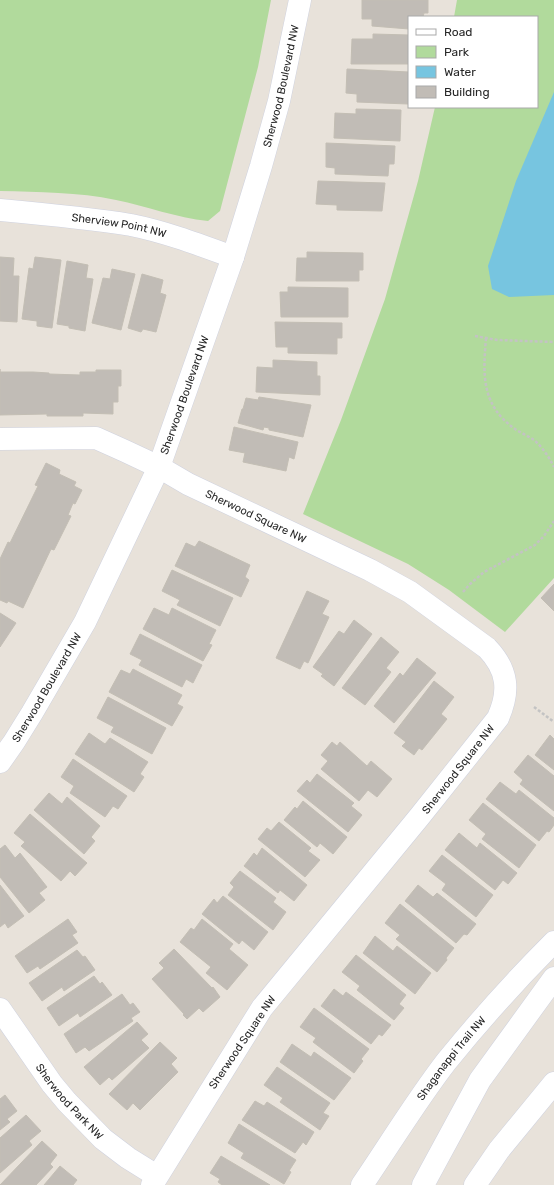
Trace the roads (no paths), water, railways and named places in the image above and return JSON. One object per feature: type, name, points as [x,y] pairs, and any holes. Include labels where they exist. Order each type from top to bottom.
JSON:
[{"type":"street","name":"Sherwood Boulevard NW","points":[[0,762],[32,713],[85,622],[159,467],[233,257],[261,166],[279,101],[300,0]]},
{"type":"street","name":"Sherview Point NW","points":[[0,210],[53,214],[132,226],[188,241],[233,257]]},
{"type":"street","name":"Sherwood Square NW","points":[[0,439],[96,438],[159,467],[188,484],[370,570],[410,592],[487,648],[495,657],[505,680],[506,693],[498,718],[420,816],[262,1008],[155,1180]]},
{"type":"street","name":"Shaganappi Trail NW","points":[[362,1185],[408,1116],[446,1063],[485,1015],[554,942]]},
{"type":"street","points":[[423,1185],[480,1080],[554,978]]},
{"type":"street","name":"Sherwood Park NW","points":[[0,1009],[52,1084],[67,1102],[103,1139],[155,1180]]},
{"type":"street","points":[[475,1185],[500,1150],[554,1083]]},
{"type":"water","points":[[554,92],[554,295],[509,297],[492,289],[488,266],[516,181]]}]
